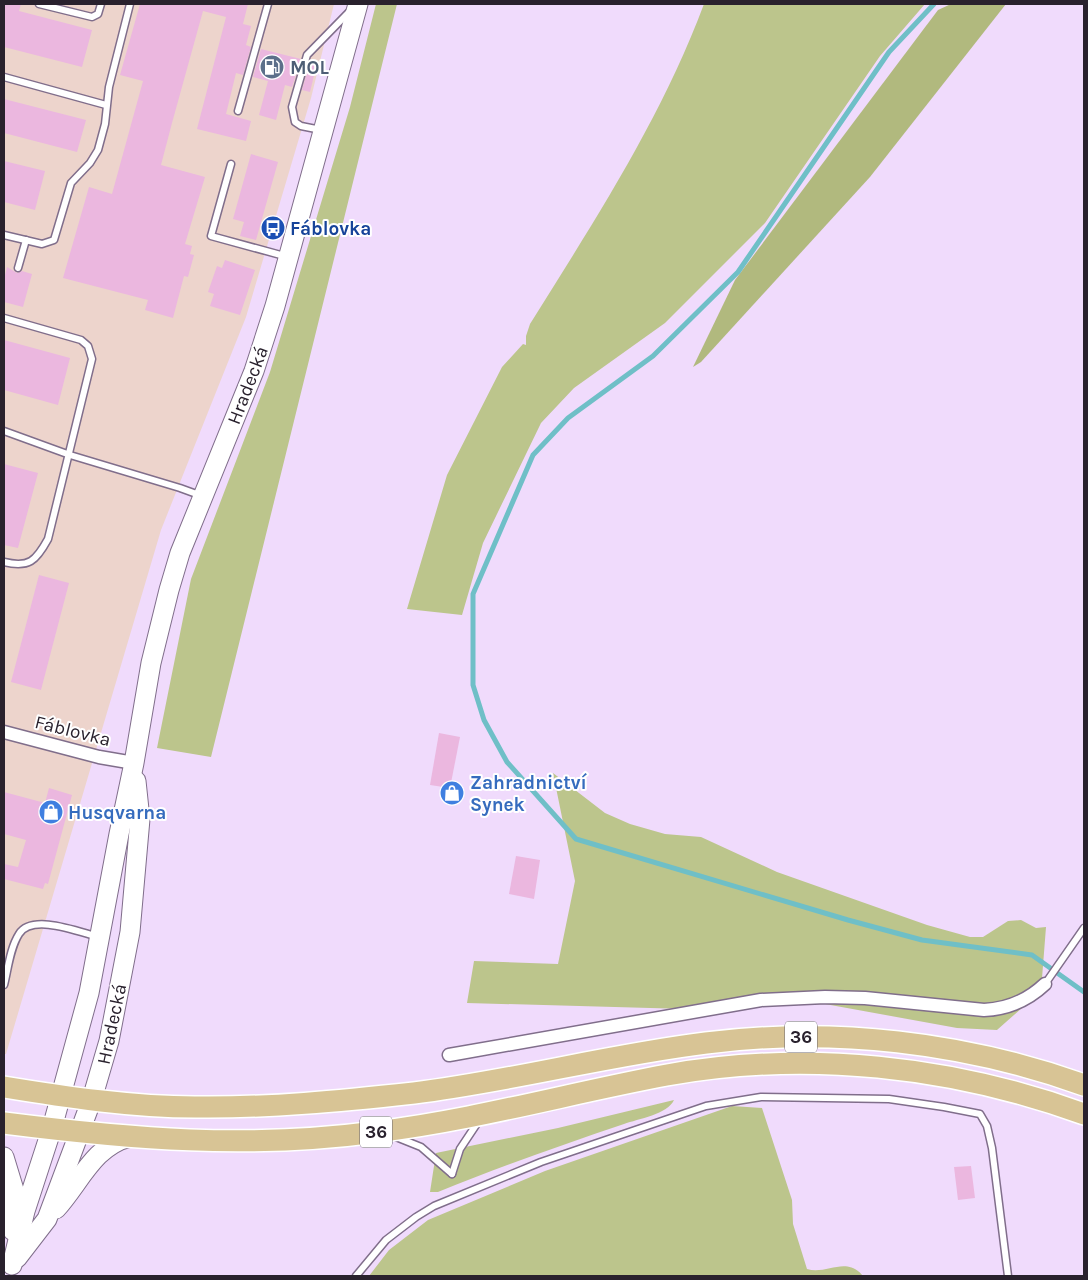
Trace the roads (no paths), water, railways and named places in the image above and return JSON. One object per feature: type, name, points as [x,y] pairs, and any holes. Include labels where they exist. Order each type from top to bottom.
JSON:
[{"type":"main road","name":"Hradecká","points":[[9,1270],[81,1027],[101,938],[151,663],[169,590],[180,553],[254,371],[289,257],[357,4]]},
{"type":"main road","name":"Hradecká","points":[[9,1270],[46,1219],[92,1099],[109,1041],[130,932],[140,819],[134,764]]},
{"type":"main road","name":"36","points":[[4,1087],[61,1096],[193,1107],[316,1103],[466,1085],[707,1042],[796,1037],[862,1039],[966,1052],[1033,1068],[1084,1085]]},
{"type":"main road","name":"36","points":[[4,1123],[130,1137],[250,1142],[309,1140],[483,1116],[668,1075],[745,1066],[797,1063],[860,1065],[961,1078],[1026,1094],[1084,1114]]},
{"type":"main road","points":[[46,1219],[67,1197],[96,1155],[111,1144],[130,1137]]},
{"type":"main road","points":[[4,1157],[14,1190],[9,1270]]},
{"type":"street","name":"Fáblovka","points":[[4,732],[99,757],[134,764]]},
{"type":"street","points":[[449,1055],[761,1000],[825,996],[865,998],[984,1010],[997,1009],[1023,1001],[1045,984]]},
{"type":"lane","points":[[39,4],[92,18],[98,14],[101,4]]},
{"type":"lane","points":[[4,234],[42,244],[54,240],[71,183],[90,163],[98,150],[105,124],[106,104],[130,4]]},
{"type":"lane","points":[[238,111],[268,4]]},
{"type":"lane","points":[[323,131],[301,126],[295,122],[292,107],[307,56],[357,4]]},
{"type":"lane","points":[[4,77],[106,104]]},
{"type":"lane","points":[[230,164],[211,236],[289,257]]},
{"type":"lane","points":[[18,268],[26,240]]},
{"type":"lane","points":[[4,318],[81,340],[91,351],[91,369],[48,540],[41,552],[32,561],[24,565],[4,562]]},
{"type":"lane","points":[[4,431],[70,455],[180,488],[203,497]]},
{"type":"lane","points":[[4,985],[18,936],[29,925],[47,924],[101,938]]},
{"type":"lane","points":[[1045,984],[1084,928]]},
{"type":"lane","points":[[356,1276],[371,1256],[400,1228],[434,1206],[460,1194],[541,1162],[706,1106],[761,1098],[889,1100],[944,1106],[980,1114],[987,1126],[992,1148],[1008,1276]]},
{"type":"lane","points":[[377,1132],[421,1147],[452,1174],[465,1138],[483,1116]]},
{"type":"waterway","points":[[934,4],[889,52],[738,272],[653,356],[568,418],[533,455],[473,594],[473,685],[484,720],[507,762],[576,839],[848,920],[922,940],[1032,955],[1084,992]]},
{"type":"place","name":"MOL","points":[[272,67]]},
{"type":"place","name":"Fáblovka","points":[[273,228]]},
{"type":"place","name":"Zahradnictví Synek","points":[[452,793]]},
{"type":"place","name":"Husqvarna","points":[[51,812]]}]
